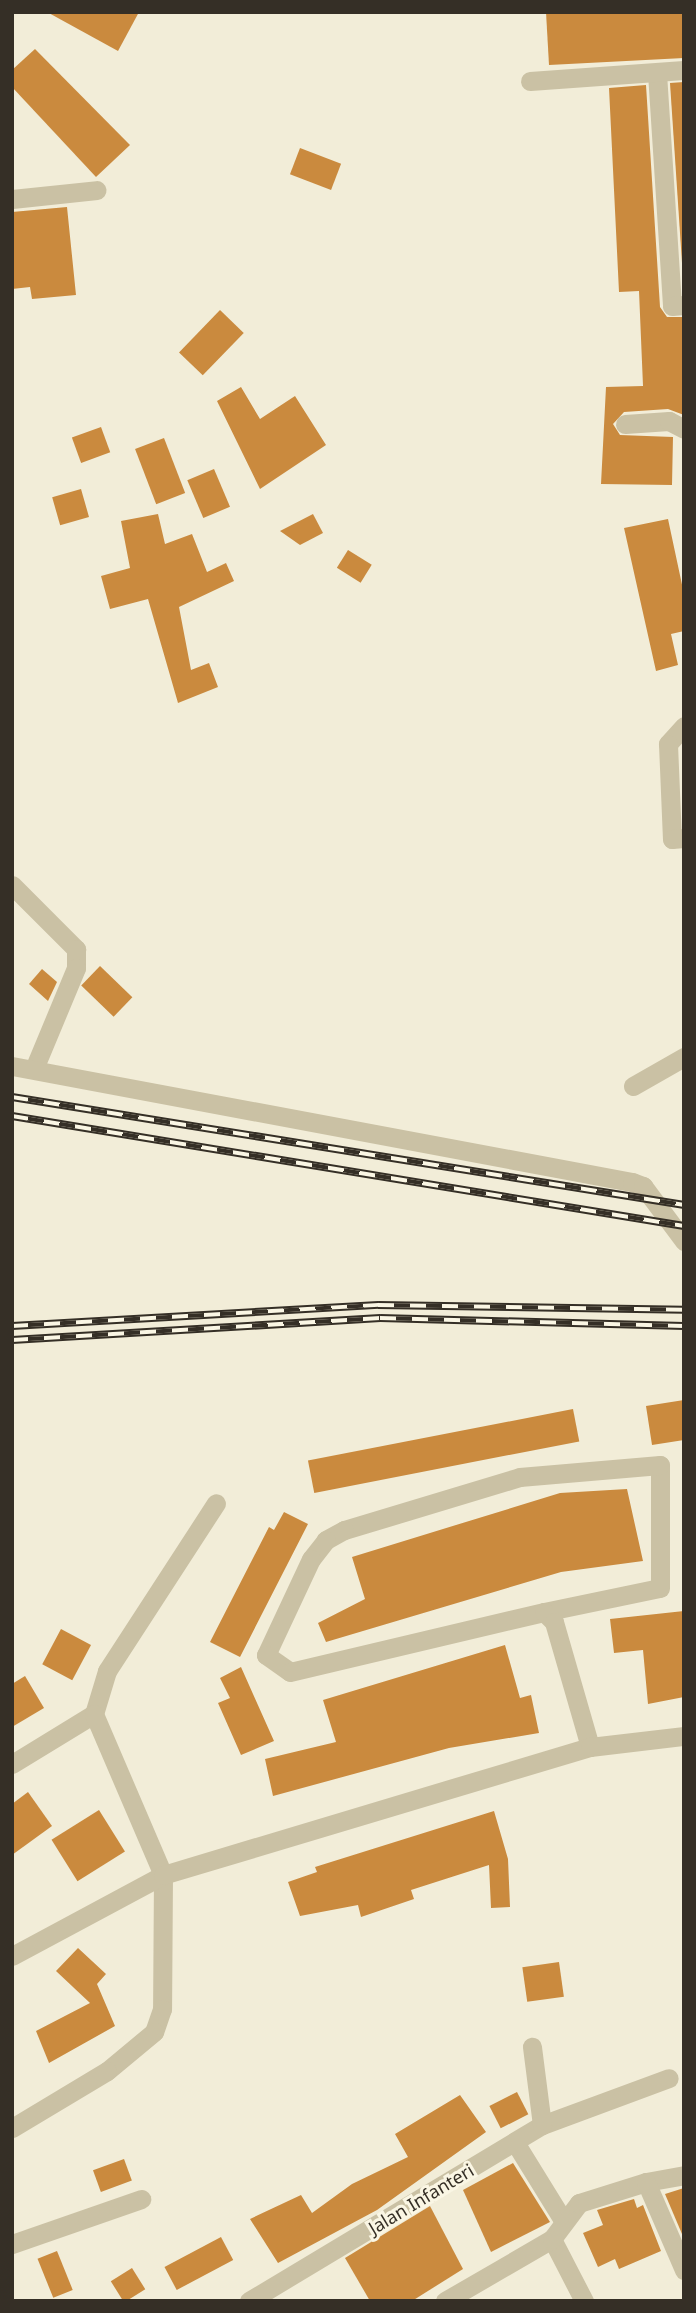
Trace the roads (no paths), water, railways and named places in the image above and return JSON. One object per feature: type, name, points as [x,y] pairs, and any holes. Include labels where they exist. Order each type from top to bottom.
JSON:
[{"type":"street","points":[[530,81],[684,70]]},
{"type":"street","points":[[657,73],[676,195],[672,306],[684,305]]},
{"type":"street","points":[[12,199],[97,190]]},
{"type":"street","points":[[625,424],[669,421],[684,429]]},
{"type":"street","points":[[683,724],[668,744],[672,839],[684,838]]},
{"type":"street","points":[[12,885],[76,949],[76,968],[34,1069]]},
{"type":"street","points":[[633,1086],[684,1057]]},
{"type":"street","points":[[12,1066],[632,1182],[643,1186],[684,1241]]},
{"type":"street","points":[[660,1465],[660,1588],[544,1612],[289,1672],[266,1655],[311,1559],[326,1540],[344,1530],[520,1477],[660,1465]]},
{"type":"street","points":[[12,2127],[107,2071],[154,2032],[162,2009],[163,1875],[94,1714],[107,1671],[216,1503]]},
{"type":"street","points":[[544,1612],[554,1622],[590,1747]]},
{"type":"street","points":[[12,1764],[94,1714]]},
{"type":"street","points":[[12,1956],[163,1875],[590,1747],[684,1736]]},
{"type":"street","points":[[532,2047],[542,2125]]},
{"type":"street","name":"Jalan Infanteri","points":[[249,2301],[272,2295],[516,2144],[542,2125],[669,2078]]},
{"type":"street","points":[[516,2144],[563,2220]]},
{"type":"street","points":[[445,2301],[552,2239],[563,2220],[579,2203],[646,2182],[684,2175]]},
{"type":"street","points":[[646,2182],[684,2270]]},
{"type":"street","points":[[12,2244],[141,2199]]},
{"type":"street","points":[[552,2239],[584,2301]]},
{"type":"railway","points":[[12,1097],[684,1205]]},
{"type":"railway","points":[[12,1116],[684,1226]]},
{"type":"railway","points":[[12,1326],[378,1305],[684,1310]]},
{"type":"railway","points":[[12,1340],[380,1318],[684,1326]]}]
